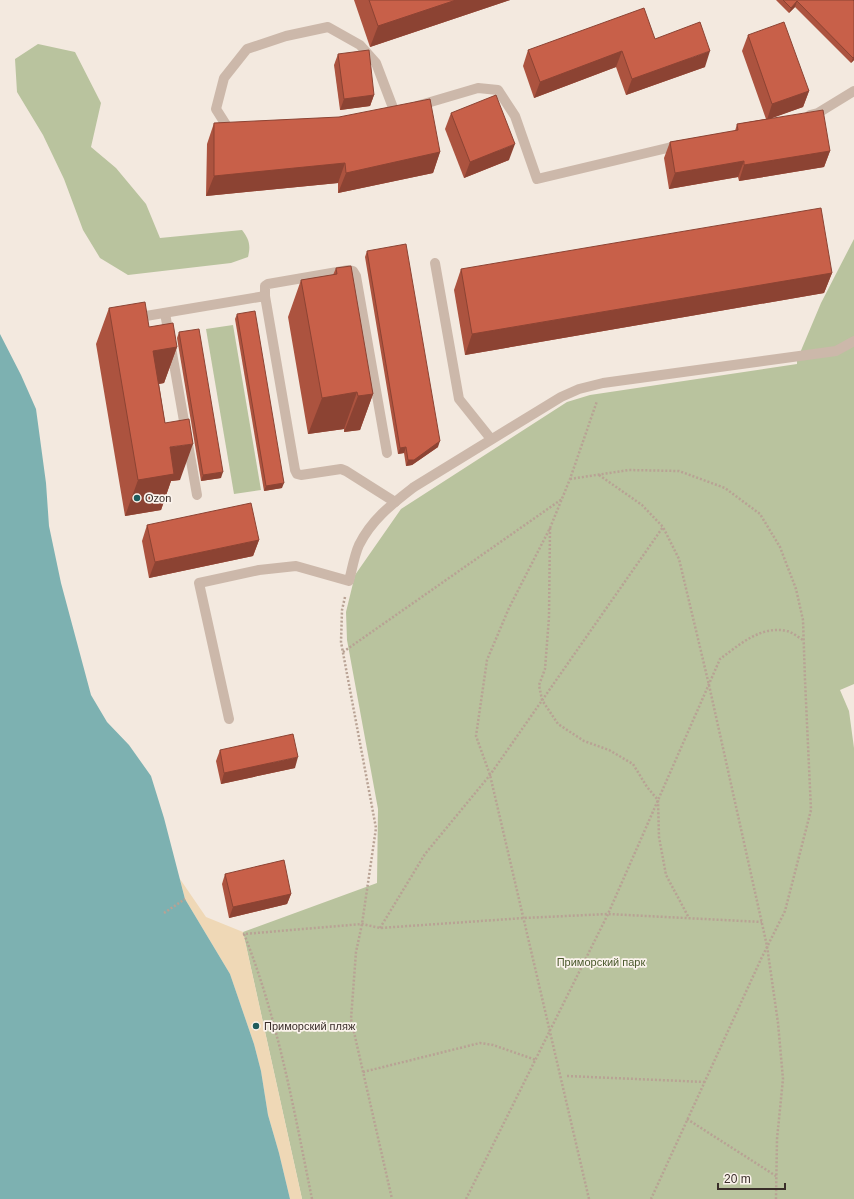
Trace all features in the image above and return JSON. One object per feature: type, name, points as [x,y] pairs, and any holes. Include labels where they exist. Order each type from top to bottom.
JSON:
[{"type":"lane","points":[[243,128],[228,128],[216,109],[224,78],[247,49],[286,36],[328,28],[360,45],[376,63],[399,111],[478,88],[498,90],[515,116],[537,179],[689,143]]},
{"type":"lane","points":[[803,117],[818,113],[854,91]]},
{"type":"lane","points":[[435,263],[459,399],[491,439]]},
{"type":"lane","points":[[387,453],[356,276],[353,271],[349,270],[268,284],[265,286],[265,296],[295,470],[297,474],[301,475],[334,469],[346,471],[395,502]]},
{"type":"lane","points":[[126,319],[265,296]]},
{"type":"lane","points":[[165,312],[196,495]]},
{"type":"lane","points":[[229,720],[199,583],[259,570],[296,566],[349,581],[359,546],[375,520],[414,486],[561,397],[579,389],[603,383],[836,351],[854,341]]},
{"type":"path","points":[[590,1199],[490,775],[476,736],[487,660],[509,608],[550,528],[570,479],[603,383]]},
{"type":"path","points":[[570,479],[629,470],[679,471],[725,488],[760,514],[780,547],[796,589],[803,620],[812,810],[785,911],[704,1082],[651,1199]]},
{"type":"path","points":[[599,475],[642,505],[664,527],[679,558],[768,946],[778,1023],[782,1080],[777,1139],[776,1199]]},
{"type":"path","points":[[343,652],[562,499]]},
{"type":"path","points":[[380,928],[425,854],[490,775],[664,527]]},
{"type":"path","points":[[550,528],[545,669],[539,685],[542,700],[558,724],[584,741],[609,750],[633,764],[647,787],[658,800],[659,837],[666,875],[689,918]]},
{"type":"path","points":[[349,581],[342,610],[341,642],[376,828],[362,924],[356,952],[351,1019],[392,1199]]},
{"type":"path","points":[[466,1199],[608,914],[720,659],[742,642],[767,630],[787,631],[804,640]]},
{"type":"path","points":[[164,913],[185,899]]},
{"type":"path","points":[[312,1199],[282,1056],[257,967],[244,934],[362,924],[380,928],[608,914],[762,922]]},
{"type":"path","points":[[363,1072],[480,1043],[493,1045],[536,1060]]},
{"type":"path","points":[[567,1076],[704,1082]]},
{"type":"path","points":[[688,1118],[776,1176]]},
{"type":"green space","points":[[38,44],[75,52],[101,103],[91,147],[116,168],[146,204],[160,238],[242,230],[249,242],[248,257],[231,263],[128,275],[100,258],[83,230],[64,179],[43,135],[17,92],[15,59]]},
{"type":"green space","name":"Приморский парк","points":[[854,239],[854,684],[840,690],[849,711],[854,748],[854,1199],[302,1199],[243,932],[377,883],[378,809],[347,640],[346,612],[355,575],[401,509],[567,402],[590,395],[797,364],[797,360],[821,303]]},
{"type":"green space","points":[[233,325],[261,490],[234,494],[206,329]]},
{"type":"sand","name":"Приморский пляж","points":[[180,879],[206,917],[243,932],[302,1199],[290,1199],[268,1115],[261,1071],[254,1044],[230,974],[185,899]]},
{"type":"water","points":[[0,334],[36,409],[46,483],[49,526],[61,583],[91,695],[107,722],[129,745],[151,776],[164,818],[185,899],[230,974],[254,1044],[261,1071],[268,1115],[290,1199],[0,1199]]},
{"type":"building","points":[[369,0],[456,0],[378,26]]},
{"type":"building","points":[[783,0],[853,0],[854,57],[853,58],[797,1],[791,8]]},
{"type":"building","points":[[644,8],[655,39],[700,22],[710,51],[632,79],[622,51],[540,82],[528,50]]},
{"type":"building","points":[[784,22],[809,91],[772,104],[748,35]]},
{"type":"building","points":[[369,50],[374,95],[344,99],[338,54]]},
{"type":"building","points":[[496,95],[515,144],[470,162],[451,113]]},
{"type":"building","points":[[430,99],[440,152],[346,173],[345,163],[214,176],[214,123],[339,117]]},
{"type":"building","points":[[823,110],[830,151],[744,165],[744,161],[675,173],[670,142],[738,130],[737,124]]},
{"type":"building","points":[[821,208],[832,273],[472,334],[461,269]]},
{"type":"building","points":[[406,244],[440,441],[414,460],[408,460],[406,447],[400,448],[367,251]]},
{"type":"building","points":[[351,266],[373,394],[358,396],[357,392],[322,398],[301,280],[337,274],[336,268]]},
{"type":"building","points":[[145,302],[149,327],[173,323],[177,347],[153,351],[165,423],[189,419],[193,444],[170,447],[174,474],[138,480],[109,308]]},
{"type":"building","points":[[255,311],[284,483],[266,486],[237,314]]},
{"type":"building","points":[[199,329],[223,472],[203,475],[179,332]]},
{"type":"building","points":[[251,503],[259,540],[155,562],[147,525]]},
{"type":"building","points":[[293,734],[298,757],[224,773],[220,750]]},
{"type":"building","points":[[284,860],[291,894],[233,907],[225,874]]},
{"type":"place","name":"Ozon","points":[[137,498]]},
{"type":"place","name":"Приморский пляж","points":[[256,1026]]}]
